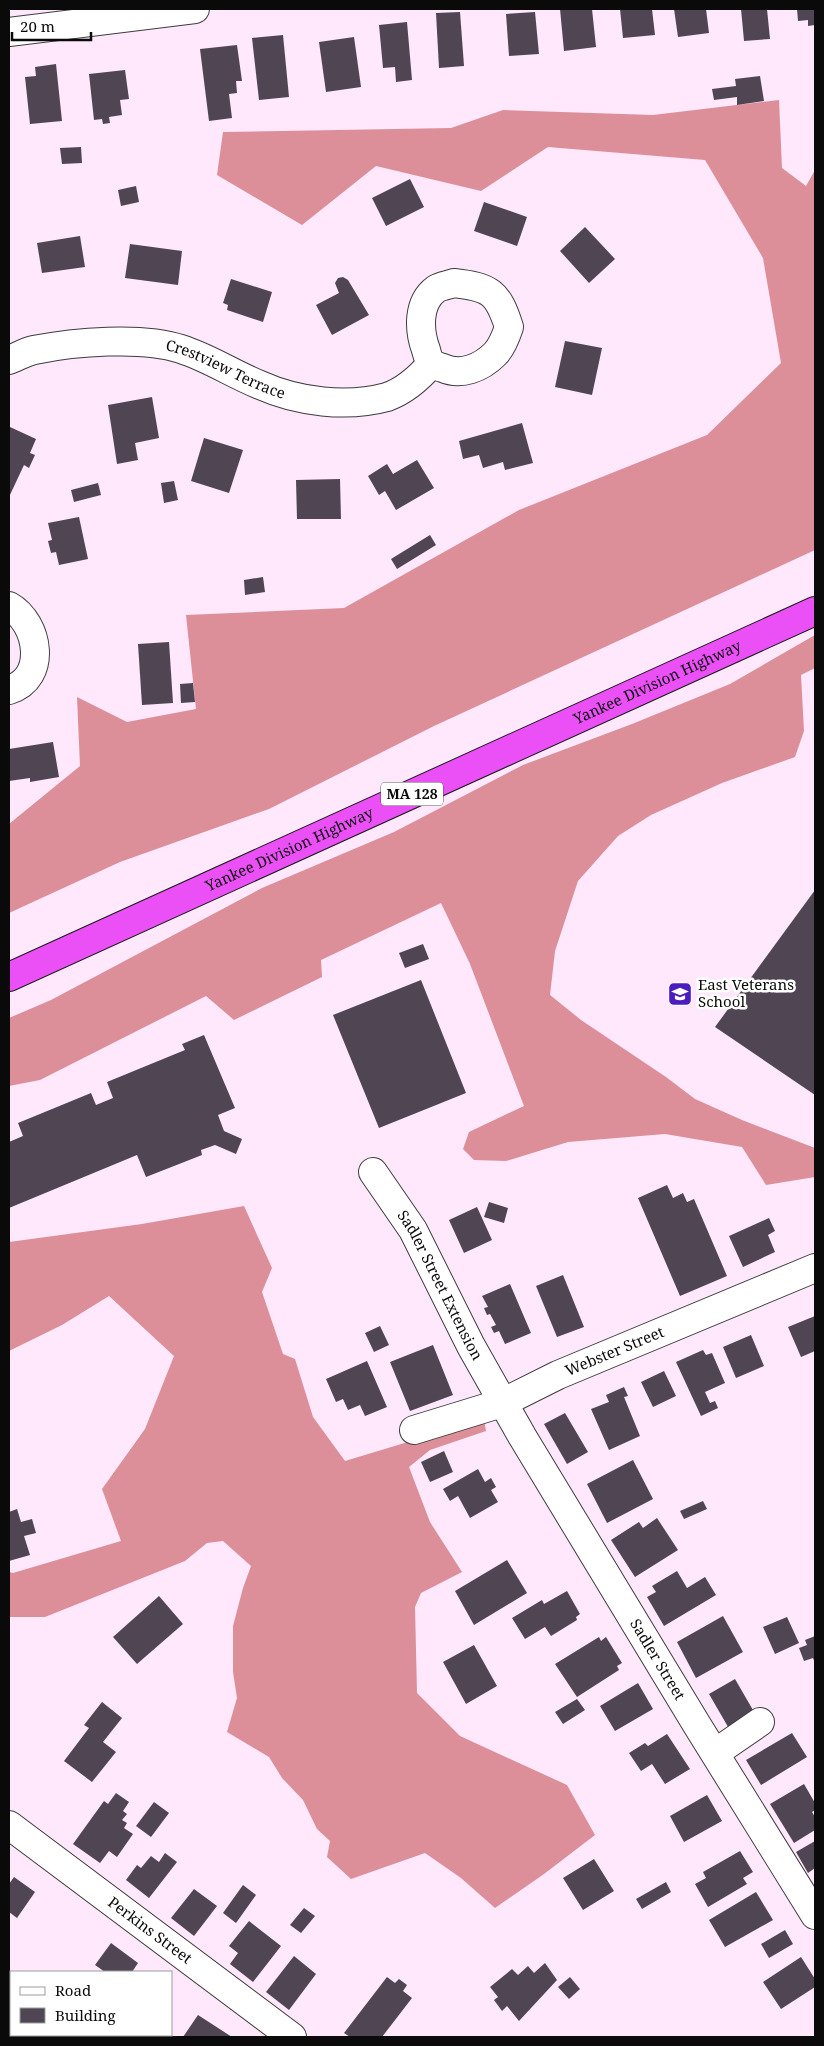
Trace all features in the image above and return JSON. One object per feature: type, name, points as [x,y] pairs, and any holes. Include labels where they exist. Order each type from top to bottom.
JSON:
[{"type":"highway","name":"Yankee Division Highway","points":[[9,977],[815,611]]},
{"type":"street","points":[[9,32],[195,9]]},
{"type":"street","name":"Crestview Terrace","points":[[9,360],[42,349],[70,345],[134,341],[180,348],[221,365],[261,386],[295,396],[345,404],[388,396],[419,378],[432,364]]},
{"type":"street","points":[[9,606],[16,610],[26,622],[35,645],[35,662],[28,679],[16,688],[9,690]]},
{"type":"street","name":"Sadler Street Extension","points":[[373,1172],[413,1230],[502,1403]]},
{"type":"street","name":"Webster Street","points":[[414,1430],[502,1403],[558,1375],[815,1268]]},
{"type":"street","name":"Sadler Street","points":[[502,1403],[815,1915]]},
{"type":"street","points":[[715,1753],[760,1722]]},
{"type":"street","name":"Perkins Street","points":[[9,1825],[292,2037]]},
{"type":"shaded area","points":[[779,100],[782,168],[806,186],[815,170],[815,550],[434,726],[269,809],[120,862],[9,913],[9,824],[80,766],[77,697],[127,722],[196,709],[186,615],[344,608],[519,510],[707,435],[781,363],[763,258],[705,160],[548,147],[481,191],[376,166],[302,225],[217,175],[223,132],[451,128],[503,110],[653,115]]},
{"type":"shaded area","points":[[815,635],[815,668],[801,675],[804,731],[795,757],[722,783],[651,815],[618,836],[578,881],[555,951],[550,995],[581,1020],[666,1077],[695,1099],[742,1120],[815,1148],[815,1177],[766,1185],[742,1147],[665,1134],[568,1142],[506,1161],[474,1160],[463,1149],[469,1132],[524,1106],[470,964],[441,903],[321,960],[322,977],[234,1020],[206,996],[40,1080],[9,1086],[9,1018],[51,1000],[262,888],[394,832],[523,765],[632,724],[730,684]]},
{"type":"shaded area","points":[[244,1206],[272,1268],[262,1292],[283,1354],[295,1359],[313,1417],[345,1461],[484,1419],[486,1431],[430,1450],[409,1467],[430,1522],[462,1572],[421,1593],[415,1607],[417,1693],[460,1736],[567,1785],[595,1835],[495,1908],[461,1878],[425,1853],[351,1879],[327,1857],[330,1841],[317,1829],[303,1800],[282,1778],[269,1757],[227,1732],[237,1698],[233,1672],[233,1626],[251,1566],[223,1541],[207,1543],[185,1561],[45,1617],[9,1617],[9,1572],[13,1573],[121,1541],[102,1489],[145,1429],[174,1356],[109,1296],[62,1325],[9,1351],[9,1242],[142,1224]]},
{"type":"building","points":[[560,9],[592,9],[596,47],[564,51]]},
{"type":"building","points":[[620,9],[652,9],[655,35],[623,38]]},
{"type":"building","points":[[674,9],[706,9],[709,33],[678,37]]},
{"type":"building","points":[[741,9],[767,9],[770,39],[744,41]]},
{"type":"building","points":[[797,9],[815,9],[815,25],[808,26],[808,20],[798,21]]},
{"type":"building","points":[[460,12],[464,66],[439,68],[436,13]]},
{"type":"building","points":[[535,12],[539,54],[509,56],[506,14]]},
{"type":"building","points":[[407,22],[412,80],[396,82],[395,67],[383,68],[379,25]]},
{"type":"building","points":[[283,35],[289,97],[259,100],[252,38]]},
{"type":"building","points":[[354,37],[361,87],[326,92],[319,42]]},
{"type":"building","points":[[237,45],[242,81],[236,81],[237,93],[229,94],[232,118],[209,121],[200,49]]},
{"type":"building","points":[[56,64],[62,121],[30,124],[25,77],[36,76],[35,67]]},
{"type":"building","points":[[125,70],[129,99],[120,100],[122,115],[109,117],[110,123],[103,124],[102,119],[94,120],[89,74]]},
{"type":"building","points":[[760,76],[764,101],[737,105],[737,97],[714,100],[712,89],[736,86],[735,79]]},
{"type":"building","points":[[81,147],[82,163],[62,164],[60,148]]},
{"type":"building","points":[[410,179],[424,207],[386,226],[372,198]]},
{"type":"building","points":[[136,186],[139,202],[121,206],[118,190]]},
{"type":"building","points":[[484,202],[527,217],[517,246],[474,231]]},
{"type":"building","points":[[585,227],[615,259],[589,283],[560,251]]},
{"type":"building","points":[[80,236],[85,267],[42,273],[37,243]]},
{"type":"building","points":[[130,244],[182,251],[178,285],[125,278]]},
{"type":"building","points":[[343,277],[348,280],[369,315],[332,335],[316,305],[339,293],[335,283],[338,278]]},
{"type":"building","points":[[231,279],[272,292],[263,322],[227,310],[228,305],[223,303]]},
{"type":"building","points":[[565,341],[602,348],[592,395],[555,387]]},
{"type":"building","points":[[152,397],[159,438],[135,443],[138,460],[117,464],[108,405]]},
{"type":"building","points":[[522,423],[533,463],[505,470],[503,462],[483,468],[479,455],[463,459],[459,441]]},
{"type":"building","points":[[10,427],[36,439],[30,453],[35,455],[29,468],[24,465],[9,497]]},
{"type":"building","points":[[204,438],[243,450],[229,493],[191,481]]},
{"type":"building","points":[[417,460],[434,488],[396,510],[385,491],[379,495],[368,476],[387,464],[393,474]]},
{"type":"building","points":[[340,479],[341,519],[297,519],[296,480]]},
{"type":"building","points":[[174,481],[178,500],[164,503],[161,483]]},
{"type":"building","points":[[98,483],[101,495],[74,502],[71,490]]},
{"type":"building","points":[[79,517],[88,559],[59,565],[56,552],[51,553],[48,541],[52,540],[48,523]]},
{"type":"building","points":[[430,535],[436,545],[397,569],[391,559]]},
{"type":"building","points":[[263,577],[265,592],[245,595],[244,580]]},
{"type":"building","points":[[169,642],[173,703],[142,705],[138,644]]},
{"type":"building","points":[[193,683],[195,702],[181,703],[180,684]]},
{"type":"building","points":[[53,742],[59,777],[30,782],[30,778],[9,781],[9,749]]},
{"type":"building","name":"East Veterans School","points":[[815,890],[815,1095],[715,1027]]},
{"type":"building","points":[[423,944],[429,959],[405,968],[399,953]]},
{"type":"building","points":[[421,980],[466,1093],[379,1128],[333,1015]]},
{"type":"building","points":[[204,1035],[235,1108],[218,1115],[224,1131],[242,1139],[236,1154],[215,1145],[201,1150],[202,1155],[146,1177],[137,1155],[9,1208],[9,1142],[23,1136],[18,1123],[91,1093],[96,1105],[113,1098],[107,1082],[185,1050],[182,1044]]},
{"type":"building","points":[[667,1185],[673,1198],[683,1193],[687,1202],[694,1199],[727,1276],[680,1296],[638,1198]]},
{"type":"building","points":[[489,1202],[508,1208],[504,1223],[484,1217]]},
{"type":"building","points":[[477,1207],[492,1240],[464,1253],[449,1220]]},
{"type":"building","points":[[769,1218],[775,1231],[768,1235],[775,1252],[743,1267],[729,1236]]},
{"type":"building","points":[[563,1275],[584,1327],[557,1337],[536,1286]]},
{"type":"building","points":[[510,1284],[531,1333],[505,1344],[499,1331],[494,1333],[491,1327],[496,1325],[490,1314],[487,1315],[484,1308],[488,1307],[482,1296]]},
{"type":"building","points":[[815,1316],[815,1351],[801,1357],[788,1327]]},
{"type":"building","points":[[380,1326],[389,1345],[374,1352],[365,1333]]},
{"type":"building","points":[[751,1335],[764,1366],[736,1378],[723,1347]]},
{"type":"building","points":[[433,1345],[453,1395],[410,1411],[390,1362]]},
{"type":"building","points":[[703,1350],[706,1355],[712,1353],[725,1383],[705,1392],[710,1403],[715,1401],[718,1408],[701,1416],[676,1362]]},
{"type":"building","points":[[367,1361],[387,1407],[365,1416],[360,1405],[348,1410],[343,1399],[336,1402],[326,1379]]},
{"type":"building","points":[[664,1371],[676,1396],[653,1407],[641,1382]]},
{"type":"building","points":[[624,1387],[628,1396],[624,1397],[640,1436],[609,1450],[591,1409],[609,1402],[606,1395]]},
{"type":"building","points":[[565,1413],[588,1452],[567,1464],[544,1424]]},
{"type":"building","points":[[444,1451],[453,1472],[430,1482],[421,1462]]},
{"type":"building","points":[[633,1460],[653,1499],[607,1523],[587,1484]]},
{"type":"building","points":[[478,1469],[485,1482],[491,1478],[496,1487],[491,1490],[498,1502],[470,1518],[458,1496],[450,1501],[443,1489]]},
{"type":"building","points":[[703,1501],[707,1509],[684,1519],[680,1511]]},
{"type":"building","points":[[17,1509],[21,1522],[32,1519],[36,1533],[24,1536],[30,1555],[9,1561],[9,1512]]},
{"type":"building","points":[[657,1518],[678,1550],[635,1577],[611,1540],[639,1522],[643,1528]]},
{"type":"building","points":[[507,1560],[527,1593],[474,1625],[455,1591]]},
{"type":"building","points":[[677,1571],[687,1588],[705,1577],[716,1595],[664,1626],[647,1597],[656,1592],[652,1586]]},
{"type":"building","points":[[567,1591],[580,1614],[576,1617],[577,1620],[551,1636],[545,1627],[525,1639],[512,1618],[542,1600],[544,1604]]},
{"type":"building","points":[[159,1596],[183,1624],[137,1664],[113,1637]]},
{"type":"building","points":[[723,1616],[743,1652],[696,1678],[677,1642]]},
{"type":"building","points":[[787,1617],[799,1643],[775,1654],[763,1627]]},
{"type":"building","points":[[815,1636],[815,1663],[813,1658],[804,1661],[799,1648],[807,1645],[805,1640]]},
{"type":"building","points":[[599,1637],[601,1641],[606,1637],[622,1663],[617,1666],[619,1670],[577,1697],[555,1664]]},
{"type":"building","points":[[474,1645],[497,1686],[466,1704],[443,1662]]},
{"type":"building","points":[[735,1679],[757,1717],[731,1732],[709,1694]]},
{"type":"building","points":[[638,1683],[653,1709],[615,1731],[600,1706]]},
{"type":"building","points":[[577,1699],[585,1710],[563,1724],[555,1712]]},
{"type":"building","points":[[102,1702],[122,1718],[103,1742],[116,1752],[92,1782],[64,1761],[89,1728],[84,1725]]},
{"type":"building","points":[[792,1733],[807,1757],[761,1785],[746,1760]]},
{"type":"building","points":[[667,1734],[690,1769],[665,1784],[652,1764],[641,1771],[629,1753],[645,1743],[648,1746]]},
{"type":"building","points":[[804,1784],[815,1803],[815,1810],[812,1812],[815,1817],[815,1830],[794,1843],[770,1804]]},
{"type":"building","points":[[116,1793],[129,1802],[123,1811],[127,1814],[122,1820],[127,1823],[124,1828],[133,1834],[117,1857],[109,1851],[100,1863],[73,1844],[104,1801],[108,1804]]},
{"type":"building","points":[[707,1795],[722,1821],[684,1842],[670,1816]]},
{"type":"building","points":[[154,1802],[169,1813],[151,1837],[136,1826]]},
{"type":"building","points":[[815,1841],[815,1868],[808,1873],[796,1852]]},
{"type":"building","points":[[740,1851],[753,1872],[743,1878],[747,1884],[708,1907],[695,1884],[706,1878],[703,1872]]},
{"type":"building","points":[[165,1853],[177,1862],[149,1898],[126,1880],[137,1865],[141,1868],[151,1856],[159,1862]]},
{"type":"building","points":[[594,1859],[614,1891],[583,1910],[563,1878]]},
{"type":"building","points":[[14,1877],[35,1892],[17,1918],[9,1912],[9,1884]]},
{"type":"building","points":[[666,1882],[671,1892],[642,1909],[636,1899]]},
{"type":"building","points":[[243,1885],[256,1895],[236,1923],[223,1913]]},
{"type":"building","points":[[194,1889],[217,1906],[194,1936],[171,1918]]},
{"type":"building","points":[[756,1892],[773,1920],[725,1947],[709,1920]]},
{"type":"building","points":[[304,1908],[315,1916],[301,1933],[290,1925]]},
{"type":"building","points":[[249,1921],[281,1946],[253,1982],[230,1964],[238,1953],[229,1946]]},
{"type":"building","points":[[785,1930],[793,1944],[769,1958],[761,1944]]},
{"type":"building","points":[[111,1943],[138,1963],[133,1971],[104,1971],[95,1965]]},
{"type":"building","points":[[294,1956],[316,1974],[289,2010],[266,1992]]},
{"type":"building","points":[[801,1957],[815,1979],[815,1987],[781,2009],[763,1982]]},
{"type":"building","points":[[545,1963],[557,1980],[519,2021],[507,2006],[502,2011],[494,2000],[498,1997],[490,1987],[512,1969],[518,1975],[528,1966],[534,1973]]},
{"type":"building","points":[[387,1977],[395,1983],[399,1979],[407,1985],[403,1991],[412,1998],[382,2037],[350,2037],[344,2033]]},
{"type":"building","points":[[570,1977],[580,1989],[569,1999],[558,1987]]},
{"type":"building","points":[[198,2015],[232,2037],[183,2037]]},
{"type":"place","name":"East Veterans School","points":[[680,994]]}]
